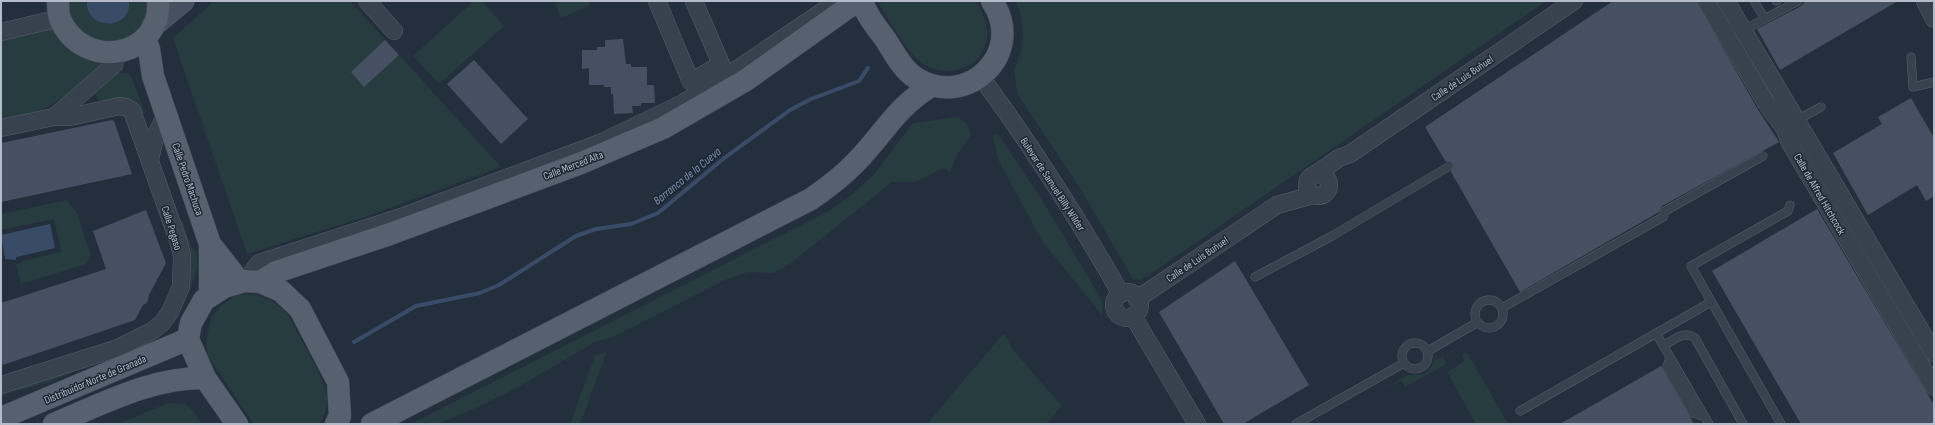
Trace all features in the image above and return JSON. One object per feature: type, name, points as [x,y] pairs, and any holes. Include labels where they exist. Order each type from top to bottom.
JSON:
[{"type":"main road","points":[[149,32],[158,8],[158,1]]},
{"type":"main road","points":[[59,10],[72,38],[92,51],[119,52],[134,46],[183,1]]},
{"type":"main road","points":[[862,2],[902,65],[915,78],[931,86],[947,88],[964,85],[981,77],[994,62],[1002,47],[1003,29],[996,6],[992,1]]},
{"type":"main road","name":"Calle Merced Alta","points":[[248,282],[398,231],[581,163],[663,128],[746,80],[850,6],[862,2]]},
{"type":"main road","name":"Calle Pedro Machuca","points":[[149,32],[149,49],[153,76],[210,244],[210,294]]},
{"type":"main road","points":[[119,52],[153,76]]},
{"type":"main road","points":[[372,424],[810,199],[837,180],[857,161],[902,107],[931,86]]},
{"type":"main road","name":"Calle Pedro Machuca","points":[[210,244],[232,272],[248,282]]},
{"type":"main road","points":[[237,424],[205,378],[188,339],[191,323],[204,300],[210,294],[224,287],[248,282],[281,290],[300,309],[338,382],[340,416],[336,424]]},
{"type":"main road","name":"Distribuidor Norte de Granada","points":[[1,418],[188,339]]},
{"type":"main road","points":[[54,424],[143,387],[191,378],[205,378]]},
{"type":"street","points":[[367,1],[394,31]]},
{"type":"street","points":[[657,1],[691,82],[721,64],[694,1]]},
{"type":"street","name":"Calle Merced Alta","points":[[248,282],[259,263],[404,216],[607,140],[683,103],[739,68],[838,1]]},
{"type":"street","name":"Calle de Luis Buñuel","points":[[1137,299],[1277,205],[1283,196],[1312,183],[1339,158],[1350,154],[1574,1]]},
{"type":"street","name":"Calle de Alfred Hitchcock","points":[[1706,1],[1766,102],[1785,129],[1790,143],[1934,387]]},
{"type":"street","name":"Calle de Alfred Hitchcock","points":[[1726,1],[1934,354]]},
{"type":"street","points":[[1925,1],[1934,19]]},
{"type":"street","points":[[1,32],[59,10]]},
{"type":"street","points":[[54,117],[114,65],[119,52]]},
{"type":"street","name":"Bulevar de Samuel Billy Wilder","points":[[981,77],[1010,116],[1064,199],[1121,294]]},
{"type":"street","name":"Calle Pegaso","points":[[1,128],[54,117],[70,117],[119,106],[126,107],[132,111],[182,256],[181,287],[170,312],[162,323],[152,331],[118,348],[1,385]]},
{"type":"street","name":"Calle Pedro Machuca","points":[[150,160],[155,137],[166,114]]},
{"type":"street","name":"Calle de Luis Buñuel","points":[[1312,183],[1323,196],[1328,191],[1329,185],[1350,154]]},
{"type":"street","points":[[1121,294],[1131,294],[1137,299],[1138,310],[1133,316],[1126,318],[1115,311],[1114,303],[1121,294]]},
{"type":"street","points":[[1133,316],[1197,424]]},
{"type":"lane","points":[[1754,1],[1765,19]]},
{"type":"lane","points":[[1744,30],[1798,1]]},
{"type":"lane","points":[[1911,57],[1913,86],[1934,82]]},
{"type":"lane","points":[[1797,120],[1821,107]]},
{"type":"lane","points":[[1502,308],[1663,217],[1665,211],[1763,156]]},
{"type":"lane","points":[[1255,277],[1332,236],[1448,167]]},
{"type":"lane","points":[[1781,424],[1691,266],[1788,211],[1790,205]]},
{"type":"lane","points":[[1494,302],[1502,308],[1502,321],[1495,327],[1486,328],[1478,322],[1476,313],[1482,303],[1494,302]]},
{"type":"lane","points":[[1520,411],[1712,302]]},
{"type":"lane","points":[[1428,351],[1478,322]]},
{"type":"lane","points":[[1656,333],[1707,420]]},
{"type":"lane","points":[[1663,346],[1680,336],[1690,335],[1695,338],[1743,424]]},
{"type":"lane","points":[[1418,343],[1425,347],[1428,351],[1428,362],[1423,368],[1414,370],[1404,363],[1403,351],[1409,345],[1418,343]]},
{"type":"lane","points":[[1296,424],[1404,363]]},
{"type":"green space","points":[[67,1],[87,1],[87,4],[130,4],[129,1],[149,1],[144,20],[135,32],[122,40],[108,42],[93,39],[81,31],[71,19]]},
{"type":"green space","points":[[214,1],[350,1],[501,167],[368,216],[247,254],[173,38]]},
{"type":"green space","points":[[474,1],[482,1],[504,26],[439,84],[413,56]]},
{"type":"green space","points":[[562,1],[588,1],[590,5],[561,18],[555,4]]},
{"type":"green space","points":[[878,1],[976,1],[983,14],[987,28],[987,38],[984,49],[979,57],[971,64],[953,71],[943,71],[923,64],[906,46],[894,29]]},
{"type":"green space","points":[[1016,1],[1546,1],[1140,280],[1133,279],[1077,183],[1017,93],[1014,69],[1022,49],[1023,32],[1021,16]]},
{"type":"green space","points":[[51,28],[101,59],[102,64],[81,86],[39,112],[1,120],[1,38]]},
{"type":"green space","points":[[118,74],[128,74],[132,78],[145,113],[139,116],[102,106],[95,94]]},
{"type":"green space","points":[[958,117],[967,124],[971,135],[958,153],[950,172],[943,168],[915,182],[892,182],[791,263],[773,273],[748,272],[725,280],[613,337],[595,342],[515,389],[469,411],[437,424],[411,424],[829,211],[855,192],[875,173],[913,123]]},
{"type":"green space","points":[[998,134],[1042,200],[1103,302],[1102,315],[1042,241],[999,161],[992,135]]},
{"type":"green space","points":[[67,200],[77,213],[91,256],[86,264],[21,284],[16,264],[22,263],[22,261],[61,252],[54,219],[1,230],[1,214]]},
{"type":"green space","points":[[182,220],[191,246],[196,252],[198,265],[191,287],[174,322],[168,330],[158,337],[47,383],[9,393],[1,398],[1,389],[119,351],[175,312],[175,222]]},
{"type":"green space","points":[[251,294],[270,300],[287,313],[310,355],[322,379],[327,397],[325,411],[319,424],[254,424],[208,357],[206,342],[211,317],[222,305],[236,295]]},
{"type":"green space","points":[[1003,334],[1007,337],[1012,349],[1062,406],[1046,424],[927,424]]},
{"type":"green space","points":[[1463,345],[1443,357],[1446,364],[1405,387],[1401,381],[1382,390],[1408,375],[1424,374],[1432,366],[1434,361]]},
{"type":"green space","points":[[607,352],[580,424],[570,424],[595,356]]},
{"type":"green space","points":[[1467,352],[1508,424],[1476,424],[1447,372],[1465,361],[1462,355]]},
{"type":"green space","points":[[168,403],[185,404],[193,411],[202,424],[118,424]]},
{"type":"water","points":[[87,1],[129,1],[128,11],[123,18],[117,22],[108,24],[93,18],[88,11]]},
{"type":"water","points":[[50,224],[55,248],[16,257],[16,260],[5,259],[1,235]]},
{"type":"building","points":[[1613,1],[1696,1],[1757,108],[1779,142],[1662,206],[1659,212],[1520,292],[1451,172],[1453,165],[1450,162],[1446,162],[1425,127]]},
{"type":"building","points":[[1806,1],[1898,1],[1780,70],[1757,29],[1801,6]]},
{"type":"building","points":[[623,39],[626,64],[631,64],[631,67],[647,67],[647,85],[654,85],[655,103],[641,103],[641,106],[632,106],[633,113],[614,114],[613,94],[611,94],[611,87],[604,87],[604,85],[589,85],[589,68],[582,69],[582,50],[597,50],[597,47],[605,47],[605,40]]},
{"type":"building","points":[[385,40],[399,55],[364,87],[351,72]]},
{"type":"building","points":[[474,60],[528,119],[501,144],[447,84]]},
{"type":"building","points":[[1911,98],[1934,138],[1934,196],[1926,201],[1917,185],[1868,215],[1833,153],[1882,124],[1878,117]]},
{"type":"building","points":[[112,120],[114,121],[132,174],[1,202],[1,143]]},
{"type":"building","points":[[1817,209],[1934,405],[1934,424],[1801,424],[1712,271]]},
{"type":"building","points":[[146,210],[166,263],[149,295],[147,303],[143,305],[135,320],[3,365],[1,359],[1,303],[106,269],[93,231]]},
{"type":"building","points":[[1235,261],[1309,385],[1243,424],[1224,424],[1159,312]]},
{"type":"building","points":[[1661,366],[1694,424],[1560,424]]},
{"type":"waterway","name":"Barranco de la Cueva","points":[[354,342],[416,306],[480,293],[499,285],[576,236],[596,229],[631,224],[658,213],[723,159],[790,110],[811,99],[859,81],[868,68]]}]
